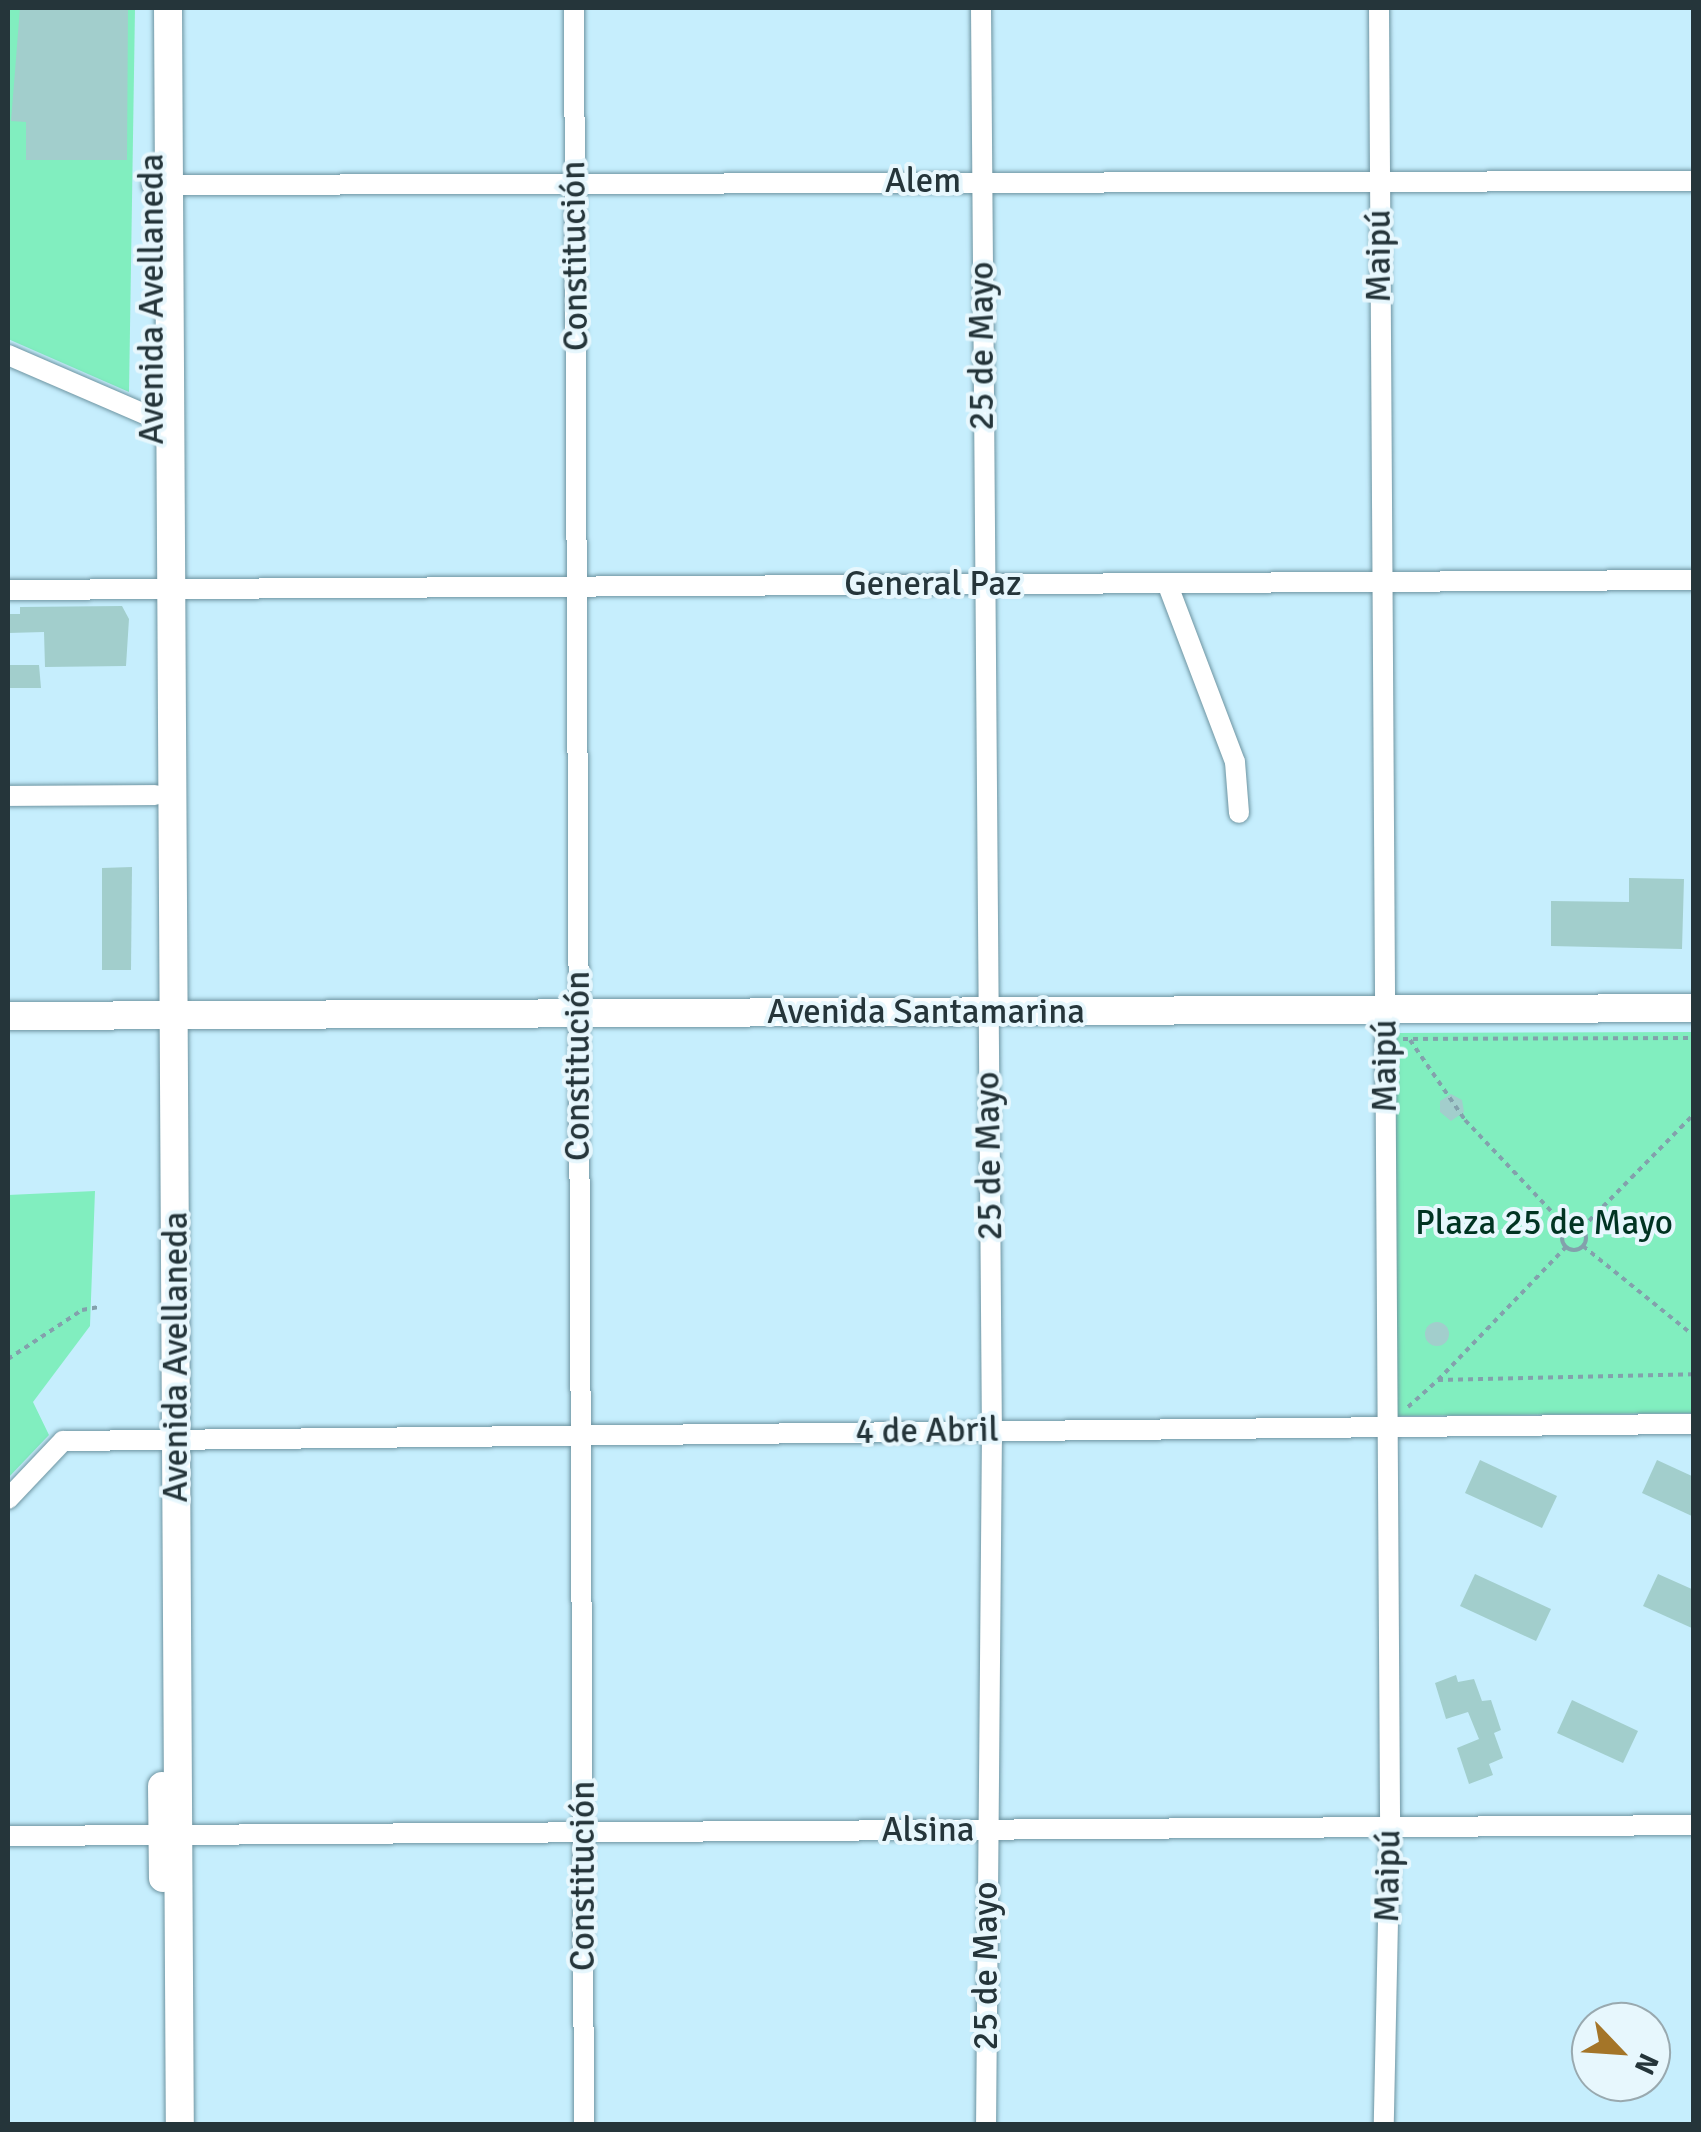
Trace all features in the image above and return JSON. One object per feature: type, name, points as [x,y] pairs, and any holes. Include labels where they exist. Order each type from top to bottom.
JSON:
[{"type":"main road","name":"Avenida Avellaneda","points":[[152,8],[160,185],[172,1834],[180,2124]]},
{"type":"main road","name":"Avenida Avellaneda","points":[[166,1015],[155,795],[163,590],[151,418],[168,8]]},
{"type":"main road","name":"Avenida Santamarina","points":[[8,1016],[1694,1008]]},
{"type":"main road","name":"Avenida Avellaneda","points":[[164,2124],[172,1834]]},
{"type":"street","name":"Constitución","points":[[574,8],[584,2124]]},
{"type":"street","name":"25 de Mayo","points":[[980,8],[992,1429],[985,1830],[986,2124]]},
{"type":"street","name":"Maipú","points":[[1379,8],[1390,1826],[1384,2124]]},
{"type":"street","name":"Alem","points":[[160,185],[1694,181]]},
{"type":"street","points":[[8,354],[151,418]]},
{"type":"street","name":"General Paz","points":[[8,590],[1694,580]]},
{"type":"street","points":[[1167,583],[1225,730],[1239,814]]},
{"type":"street","points":[[8,796],[155,795]]},
{"type":"street","name":"4 de Abril","points":[[8,1499],[63,1440],[1694,1424]]},
{"type":"street","name":"Alsina","points":[[8,1836],[1694,1825]]},
{"type":"path","points":[[1402,1058],[1402,1038],[1694,1038]]},
{"type":"path","points":[[1408,1038],[1465,1120],[1567,1228],[1566,1247],[1408,1407],[1408,1388]]},
{"type":"path","points":[[1567,1228],[1582,1228],[1694,1114]]},
{"type":"path","points":[[1582,1228],[1584,1246]]},
{"type":"path","points":[[1566,1247],[1584,1246],[1694,1336]]},
{"type":"path","points":[[8,1359],[82,1310],[99,1307]]},
{"type":"path","points":[[1438,1380],[1694,1374]]},
{"type":"green space","points":[[8,8],[135,8],[129,392],[8,339]]},
{"type":"green space","name":"Plaza 25 de Mayo","points":[[1693,1032],[1693,1413],[1393,1416],[1397,1033]]},
{"type":"green space","points":[[95,1191],[90,1326],[33,1402],[49,1435],[8,1478],[8,1195]]},
{"type":"building","points":[[20,8],[128,8],[127,160],[26,160],[26,122],[11,121]]},
{"type":"building","points":[[122,606],[129,619],[126,666],[45,667],[44,632],[8,633],[8,614],[20,614],[20,607]]},
{"type":"building","points":[[8,665],[39,665],[41,688],[8,688]]},
{"type":"building","points":[[132,867],[131,970],[102,970],[102,868]]},
{"type":"building","points":[[1629,878],[1684,879],[1682,949],[1551,946],[1551,901],[1629,902]]},
{"type":"building","points":[[1451,1094],[1462,1100],[1464,1112],[1451,1121],[1440,1112],[1440,1101]]},
{"type":"building","points":[[1437,1322],[1449,1334],[1437,1346],[1425,1334]]},
{"type":"building","points":[[1480,1460],[1557,1496],[1542,1528],[1465,1493]]},
{"type":"building","points":[[1657,1460],[1694,1477],[1694,1517],[1642,1493]]},
{"type":"building","points":[[1475,1574],[1551,1609],[1536,1641],[1460,1606]]},
{"type":"building","points":[[1658,1574],[1694,1590],[1694,1629],[1643,1606]]},
{"type":"building","points":[[1456,1675],[1458,1682],[1474,1679],[1482,1701],[1491,1700],[1501,1730],[1494,1733],[1503,1758],[1489,1764],[1493,1775],[1469,1784],[1457,1748],[1479,1739],[1468,1712],[1446,1719],[1435,1683]]},
{"type":"building","points":[[1572,1700],[1638,1731],[1623,1763],[1557,1733]]}]
